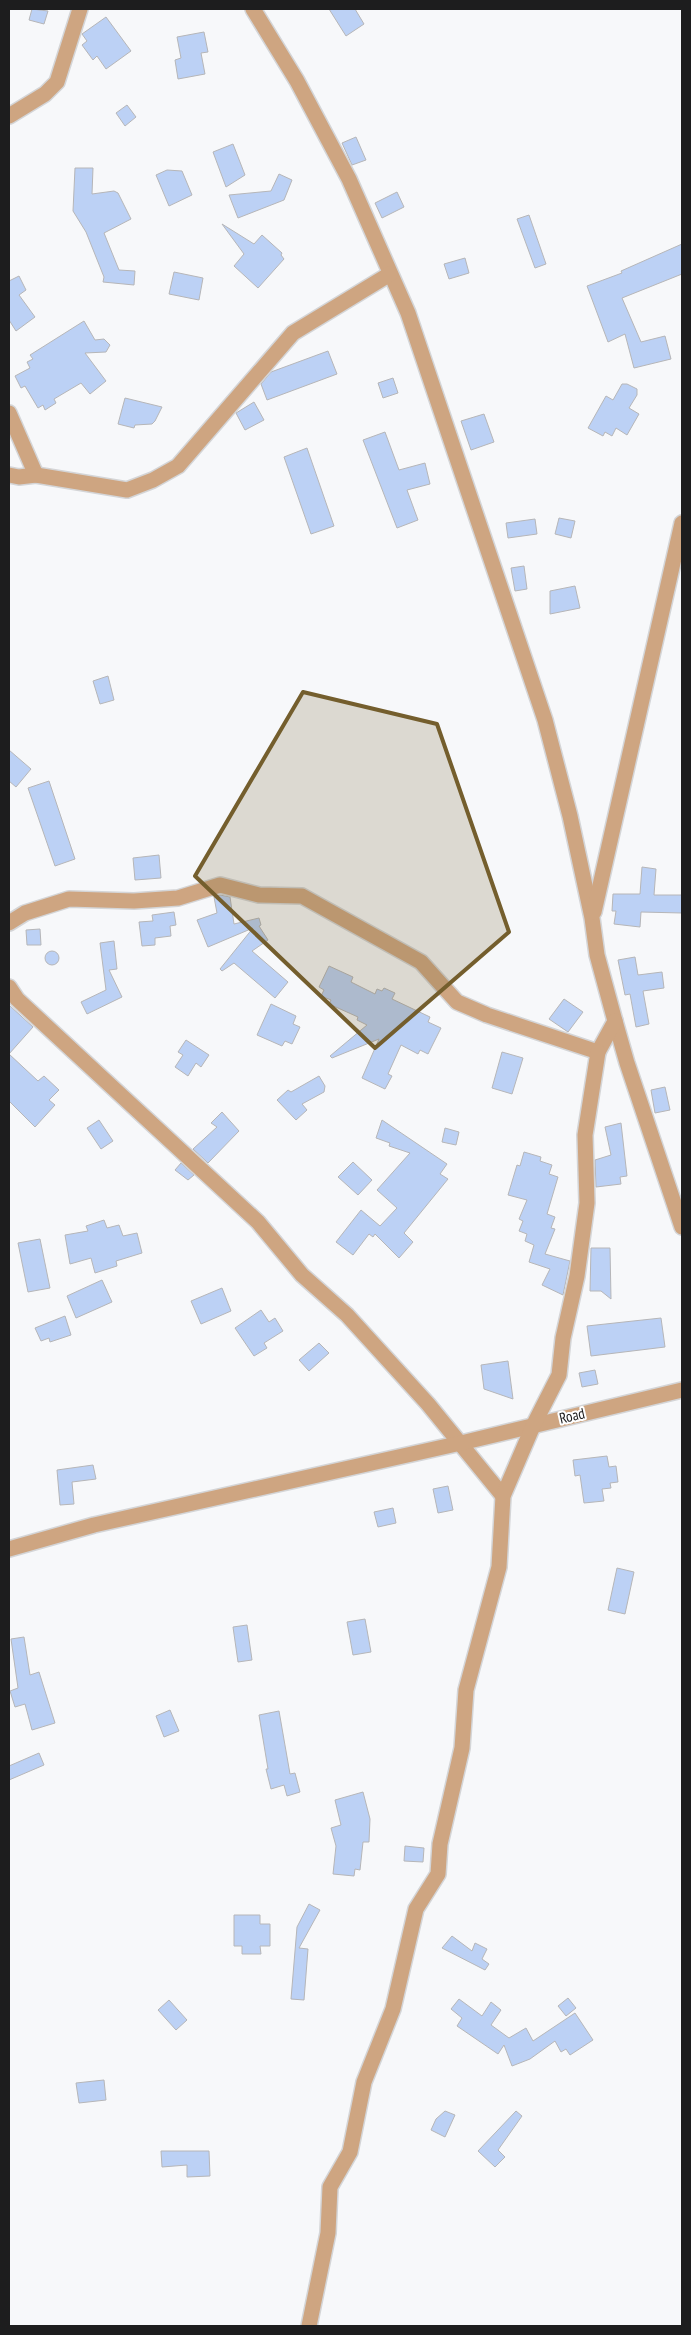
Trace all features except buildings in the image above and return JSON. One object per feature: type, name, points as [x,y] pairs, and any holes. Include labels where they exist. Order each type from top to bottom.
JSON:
[{"type":"street","points":[[9,116],[44,94],[57,82],[80,9]]},
{"type":"street","points":[[253,9],[297,81],[349,179],[408,313],[544,720],[570,816],[592,918],[597,955],[627,1063],[682,1228]]},
{"type":"street","points":[[9,475],[19,477],[36,475],[127,490],[153,480],[178,466],[293,333],[390,274]]},
{"type":"street","points":[[9,413],[36,475]]},
{"type":"street","points":[[592,918],[677,574],[682,523]]},
{"type":"street","points":[[9,923],[25,913],[69,900],[134,901],[178,898],[220,885],[259,895],[302,896],[421,962],[457,1002],[487,1015],[598,1052]]},
{"type":"street","points":[[9,987],[17,999],[258,1222],[302,1275],[347,1315],[461,1443],[504,1496]]},
{"type":"street","points":[[309,2326],[328,2233],[330,2187],[350,2152],[364,2082],[393,2009],[416,1909],[438,1874],[440,1844],[462,1748],[466,1690],[499,1567],[504,1496],[533,1426],[559,1375],[563,1338],[577,1276],[587,1203],[585,1135],[598,1052],[615,1020]]},
{"type":"street","name":"Road","points":[[9,1549],[94,1525],[461,1443],[682,1390]]},
{"type":"highlighted area","points":[[303,692],[437,724],[509,932],[375,1048],[195,876]]}]
